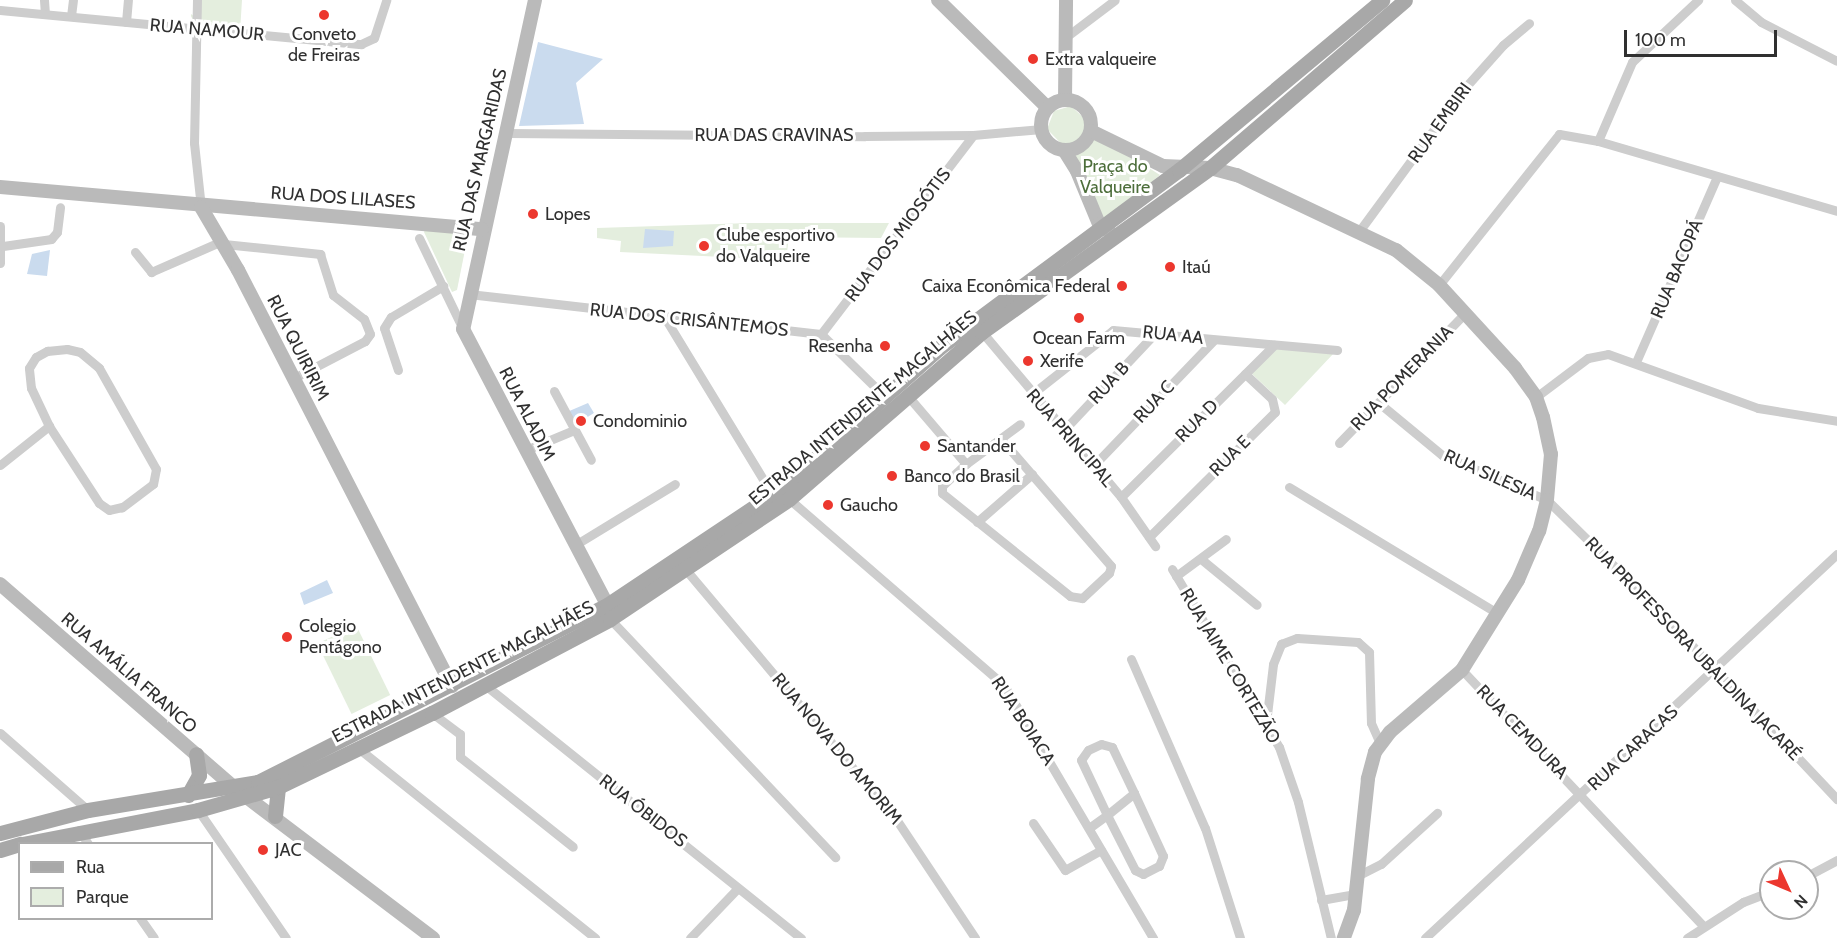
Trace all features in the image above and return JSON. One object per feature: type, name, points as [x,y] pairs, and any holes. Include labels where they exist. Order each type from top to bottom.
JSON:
[{"type":"main road","name":"ESTRADA INTENDENTE MAGALHÃES","points":[[0,833],[88,810],[236,789],[282,772],[609,612],[772,495],[954,337],[1179,170],[1382,0]]},
{"type":"main road","name":"ESTRADA INTENDENTE MAGALHÃES","points":[[29,842],[79,830],[198,810],[249,798],[278,787],[484,686],[609,612],[686,570],[789,499],[982,332],[1119,236],[1210,168],[1405,0]]},
{"type":"main road","points":[[188,795],[199,775],[196,754]]},
{"type":"main road","points":[[275,816],[278,787]]},
{"type":"main road","name":"ESTRADA INTENDENTE MAGALHÃES","points":[[0,850],[18,845]]},
{"type":"street","points":[[44,0],[45,14]]},
{"type":"street","points":[[71,16],[73,0]]},
{"type":"street","points":[[126,22],[128,0]]},
{"type":"street","points":[[0,188],[201,207],[194,165],[197,0]]},
{"type":"street","name":"RUA NAMOUR","points":[[0,10],[361,44],[374,38],[386,0]]},
{"type":"street","name":"RUA DAS MARGARIDAS","points":[[463,328],[482,229],[535,0]]},
{"type":"street","points":[[938,0],[1048,108]]},
{"type":"street","points":[[1065,100],[1066,0]]},
{"type":"street","points":[[1066,37],[1115,0]]},
{"type":"street","points":[[1598,141],[1632,63],[1698,0]]},
{"type":"street","points":[[1734,0],[1761,22],[1837,61]]},
{"type":"street","name":"RUA EMBIRI","points":[[1360,230],[1462,92],[1503,45],[1529,23]]},
{"type":"street","points":[[1065,100],[1078,103],[1088,112],[1091,131],[1084,144],[1064,150],[1052,146],[1042,129],[1048,108],[1065,100]]},
{"type":"street","name":"RUA DAS CRAVINAS","points":[[506,133],[973,135],[1042,129]]},
{"type":"street","points":[[1091,131],[1152,162],[1179,170],[1210,168],[1261,185],[1360,230],[1396,250],[1439,285],[1536,397],[1551,454],[1547,500],[1528,560],[1499,614],[1462,670],[1380,743],[1368,779],[1355,894],[1344,938]]},
{"type":"street","points":[[1439,285],[1552,139],[1563,134],[1598,141],[1837,211]]},
{"type":"street","name":"RUA DOS MIOSÓTIS","points":[[821,334],[973,135]]},
{"type":"street","points":[[1064,150],[1077,171],[1102,229],[1119,236]]},
{"type":"street","name":"RUA BACOPÁ","points":[[1636,362],[1717,177]]},
{"type":"street","points":[[3,246],[51,239],[57,232],[60,207]]},
{"type":"street","name":"RUA DOS LILASES","points":[[201,207],[409,220],[482,229]]},
{"type":"street","name":"RUA QUIRIRIM","points":[[201,207],[223,242],[452,687]]},
{"type":"street","points":[[0,226],[3,246],[0,263]]},
{"type":"street","name":"RUA ALADIM","points":[[418,238],[609,612]]},
{"type":"street","points":[[135,252],[151,272],[223,242],[320,254],[333,295],[364,319],[370,334],[365,341],[294,378]]},
{"type":"street","points":[[398,370],[384,328],[391,317],[443,286]]},
{"type":"street","name":"RUA DOS CRISÂNTEMOS","points":[[469,294],[821,334]]},
{"type":"street","name":"RUA POMERANIA","points":[[1339,443],[1465,313]]},
{"type":"street","points":[[665,318],[772,495]]},
{"type":"street","name":"RUA AA","points":[[1032,394],[1106,332],[1113,330],[1337,350]]},
{"type":"street","name":"RUA PRINCIPAL","points":[[982,332],[1121,497],[1155,546]]},
{"type":"street","points":[[821,334],[885,397]]},
{"type":"street","name":"RUA B","points":[[1064,431],[1154,334]]},
{"type":"street","name":"RUA C","points":[[1094,465],[1214,340]]},
{"type":"street","name":"RUA D","points":[[1121,497],[1274,345]]},
{"type":"street","points":[[47,351],[80,352],[99,368],[152,457],[156,469],[153,484],[122,507],[104,507],[49,426],[31,388],[29,368],[36,357],[47,351]]},
{"type":"street","points":[[1536,397],[1597,354],[1636,362],[1758,408],[1837,421]]},
{"type":"street","name":"RUA E","points":[[1149,537],[1275,412],[1272,399],[1245,374]]},
{"type":"street","points":[[554,391],[591,460]]},
{"type":"street","points":[[907,395],[966,464]]},
{"type":"street","name":"RUA SILESIA","points":[[1379,403],[1442,454],[1547,500]]},
{"type":"street","points":[[1001,439],[1112,567],[1085,596],[1079,599],[1070,596],[977,522],[941,490],[966,464],[1020,424]]},
{"type":"street","points":[[0,465],[49,426]]},
{"type":"street","points":[[526,450],[574,430]]},
{"type":"street","points":[[977,522],[1032,474]]},
{"type":"street","points":[[575,545],[675,484]]},
{"type":"street","points":[[1289,487],[1499,614]]},
{"type":"street","name":"RUA BOIACA","points":[[789,499],[996,676],[1153,938]]},
{"type":"street","name":"RUA PROFESSORA UBALDINA JACARÉ","points":[[1547,500],[1716,670],[1837,799]]},
{"type":"street","points":[[1226,539],[1201,559],[1257,605]]},
{"type":"street","name":"RUA CARACAS","points":[[1425,938],[1582,795],[1837,554]]},
{"type":"street","name":"RUA JAIME CORTEZÃO","points":[[1201,559],[1174,573],[1266,723],[1298,802],[1331,938]]},
{"type":"street","name":"RUA NOVA DO AMORIM","points":[[686,570],[890,810],[975,938]]},
{"type":"street","name":"RUA AMÁLIA FRANCO","points":[[0,584],[236,789],[275,816],[433,938]]},
{"type":"street","points":[[609,612],[836,857]]},
{"type":"street","points":[[1266,723],[1273,664],[1281,644],[1297,638],[1358,642],[1368,652],[1371,723],[1380,743]]},
{"type":"street","points":[[1131,659],[1205,828],[1240,938]]},
{"type":"street","name":"RUA CEMDURA","points":[[1462,670],[1582,795],[1703,927]]},
{"type":"street","name":"RUA ÓBIDOS","points":[[484,686],[801,938]]},
{"type":"street","points":[[432,713],[460,734],[460,757],[573,847]]},
{"type":"street","points":[[0,733],[88,810]]},
{"type":"street","points":[[1101,744],[1112,747],[1134,793],[1163,856],[1159,866],[1143,874],[1135,870],[1107,815],[1081,760],[1088,750],[1101,744]]},
{"type":"street","points":[[358,748],[595,938]]},
{"type":"street","points":[[1089,828],[1134,793]]},
{"type":"street","points":[[198,810],[286,938]]},
{"type":"street","points":[[1357,876],[1381,864],[1437,813]]},
{"type":"street","points":[[1033,823],[1065,870],[1101,850]]},
{"type":"street","points":[[79,830],[87,842]]},
{"type":"street","points":[[1819,871],[1836,864]]},
{"type":"street","points":[[690,938],[738,888]]},
{"type":"street","points":[[1321,900],[1355,894]]},
{"type":"street","points":[[1687,938],[1743,902],[1759,896]]},
{"type":"street","points":[[141,920],[154,938]]},
{"type":"green space","points":[[201,0],[242,0],[240,32],[190,25],[191,14],[199,20]]},
{"type":"green space","name":"Praça do Valqueire","points":[[1071,106],[1085,119],[1086,128],[1160,175],[1105,221],[1078,161],[1047,129],[1054,111]]},
{"type":"green space","name":"Clube esportivo do Valqueire","points":[[750,223],[889,223],[881,238],[789,237],[786,260],[620,252],[621,241],[597,238],[597,228]]},
{"type":"green space","points":[[426,227],[465,234],[467,240],[457,290],[452,292],[424,232]]},
{"type":"green space","points":[[1275,348],[1334,353],[1285,405],[1251,373]]},
{"type":"green space","points":[[356,625],[390,695],[352,714],[317,644]]},
{"type":"water","points":[[538,42],[603,59],[576,83],[584,124],[519,126]]},
{"type":"water","points":[[645,229],[674,231],[673,246],[643,248]]},
{"type":"water","points":[[50,250],[47,276],[27,274],[32,254]]},
{"type":"water","points":[[588,403],[594,413],[573,426],[567,412]]},
{"type":"water","points":[[327,580],[333,593],[304,605],[300,593]]},
{"type":"place","name":"Conveto de Freiras","points":[[324,15]]},
{"type":"place","name":"Extra valqueire","points":[[1033,59]]},
{"type":"place","name":"Lopes","points":[[533,214]]},
{"type":"place","name":"Clube esportivo do Valqueire","points":[[704,246]]},
{"type":"place","name":"Itaú","points":[[1170,267]]},
{"type":"place","name":"Caixa Econômica Federal","points":[[1122,286]]},
{"type":"place","name":"Ocean Farm","points":[[1079,318]]},
{"type":"place","name":"Resenha","points":[[885,346]]},
{"type":"place","name":"Xerife","points":[[1028,361]]},
{"type":"place","name":"Condominio","points":[[581,421]]},
{"type":"place","name":"Santander","points":[[925,446]]},
{"type":"place","name":"Banco do Brasil","points":[[892,476]]},
{"type":"place","name":"Gaucho","points":[[828,505]]},
{"type":"place","name":"Colegio Pentágono","points":[[287,637]]},
{"type":"place","name":"JAC","points":[[263,850]]}]
